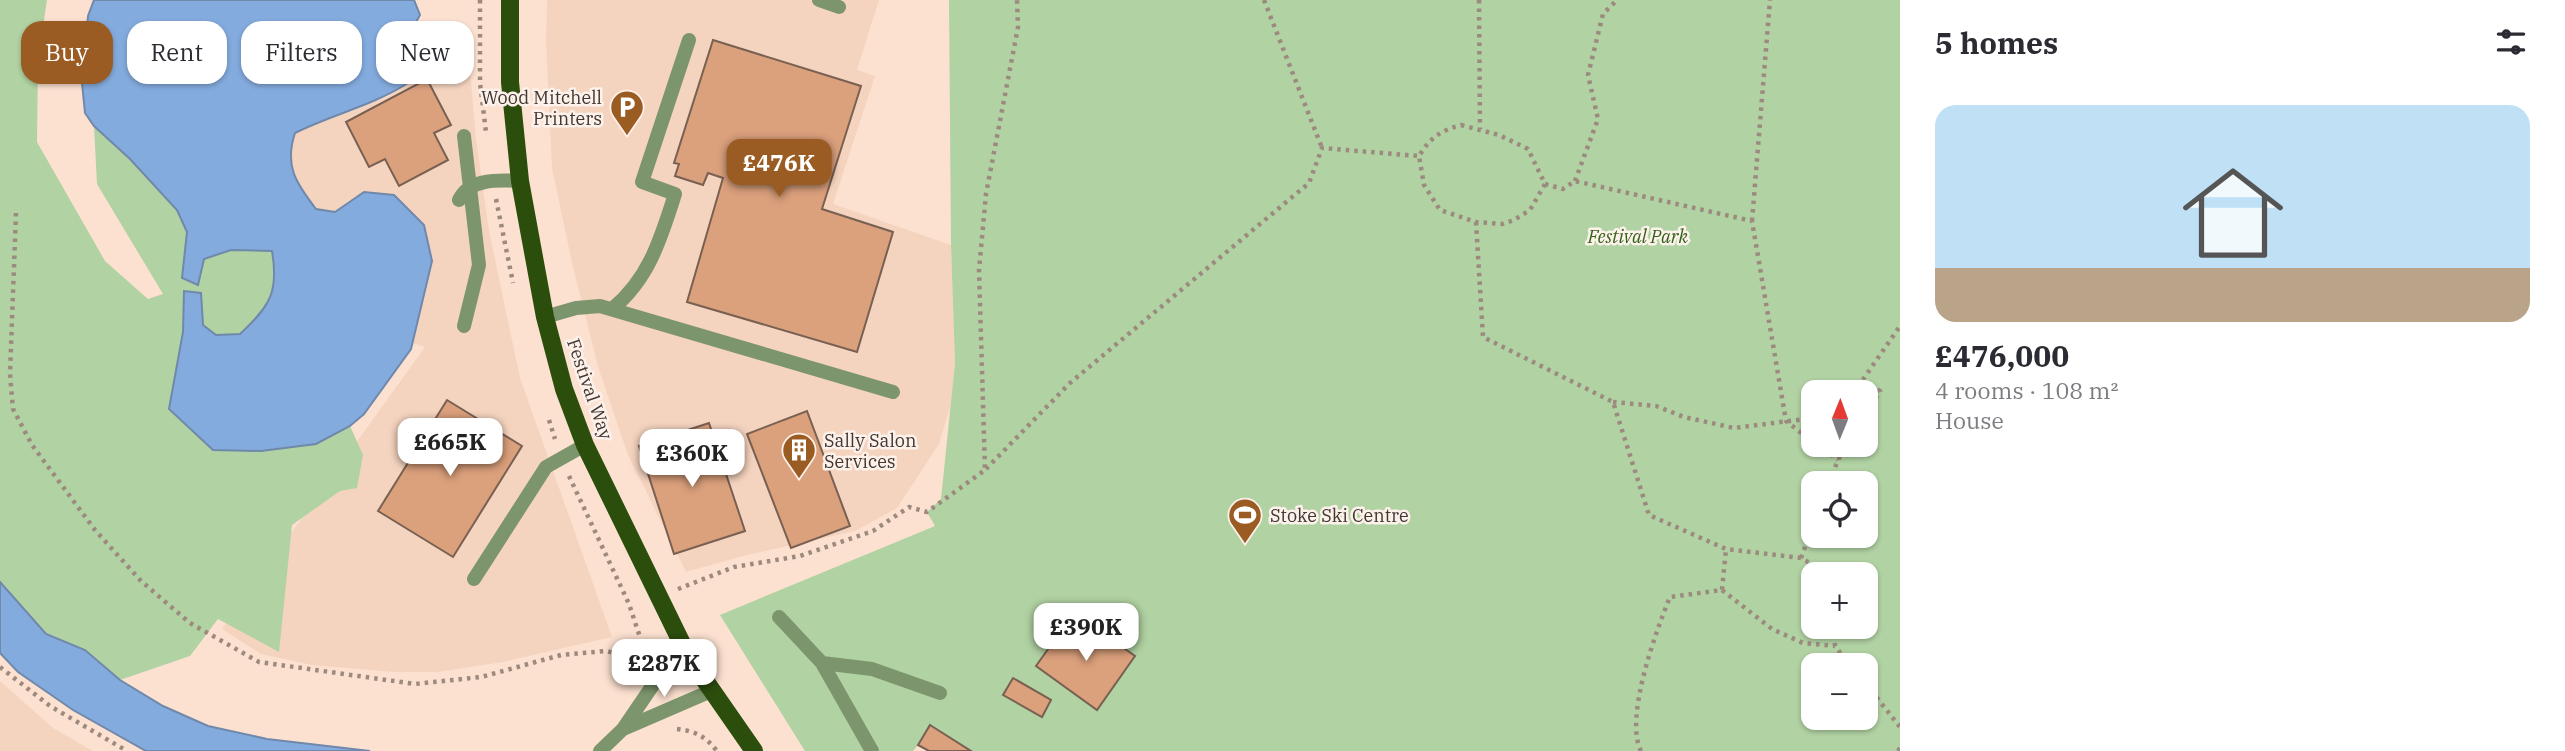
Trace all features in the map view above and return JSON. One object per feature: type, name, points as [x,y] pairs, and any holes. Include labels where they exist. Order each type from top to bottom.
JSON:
[{"type":"main road","name":"Festival Way","points":[[510,0],[510,82],[520,181],[545,317],[564,389],[585,444],[688,656],[754,751]]},
{"type":"street","points":[[819,0],[839,7]]},
{"type":"street","points":[[612,309],[631,294],[653,257],[675,194],[642,182],[689,40]]},
{"type":"street","points":[[464,136],[479,265],[464,326]]},
{"type":"street","points":[[459,200],[469,188],[492,180],[520,181]]},
{"type":"street","points":[[545,317],[576,308],[600,306],[893,392]]},
{"type":"street","points":[[474,579],[546,467],[585,444]]},
{"type":"street","points":[[779,617],[822,663],[872,751]]},
{"type":"street","points":[[600,751],[623,729],[655,682],[688,656]]},
{"type":"street","points":[[822,663],[872,670],[940,693]]},
{"type":"street","points":[[623,729],[711,691]]},
{"type":"path","points":[[985,470],[979,270],[986,194],[1018,27],[1017,0]]},
{"type":"path","points":[[678,589],[734,567],[800,556],[873,531],[909,507],[927,512],[985,470],[1070,383],[1309,183],[1322,148],[1265,0]]},
{"type":"path","points":[[1479,0],[1480,129]]},
{"type":"path","points":[[1545,184],[1530,210],[1514,220],[1503,224],[1476,222],[1440,210],[1424,185],[1419,156],[1429,140],[1441,130],[1461,125],[1499,135],[1528,149],[1545,184],[1563,189],[1575,181],[1598,119],[1588,75],[1603,13],[1617,0]]},
{"type":"path","points":[[1770,0],[1752,221],[1787,421],[1801,432]]},
{"type":"path","points":[[1322,148],[1419,156]]},
{"type":"path","points":[[1575,181],[1752,221]]},
{"type":"path","points":[[16,213],[10,374],[13,409],[32,445],[95,530],[141,581],[190,623],[259,662],[415,684],[481,677],[561,655],[606,651],[641,660],[640,637],[629,604],[572,481]]},
{"type":"path","points":[[1476,222],[1483,337],[1613,402],[1656,406],[1684,417],[1734,428],[1801,419]]},
{"type":"path","points":[[1863,380],[1900,326]]},
{"type":"path","points":[[1613,402],[1649,515],[1726,549],[1801,558],[1808,562]]},
{"type":"path","points":[[1834,457],[1838,460]]},
{"type":"path","points":[[1834,471],[1840,457]]},
{"type":"path","points":[[1801,558],[1805,548]]},
{"type":"path","points":[[1722,590],[1726,549]]},
{"type":"path","points":[[1641,751],[1637,745],[1635,723],[1641,688],[1654,636],[1670,597],[1722,590],[1772,629],[1803,643],[1835,646]]},
{"type":"path","points":[[1835,639],[1835,646],[1841,653]]},
{"type":"path","points":[[0,667],[50,706],[127,751]]},
{"type":"path","points":[[1878,699],[1900,727]]},
{"type":"path","points":[[684,730],[708,739],[717,751]]},
{"type":"shaded area","points":[[547,0],[879,0],[857,70],[875,76],[833,204],[951,245],[955,363],[951,404],[939,444],[897,508],[855,531],[743,556],[686,572],[628,455],[599,370],[572,263],[552,168],[546,42]]},
{"type":"shaded area","points":[[406,84],[471,84],[489,231],[520,378],[612,637],[503,662],[438,672],[393,672],[312,665],[261,654],[222,629],[425,347],[412,343],[432,261],[349,200],[335,212],[316,209],[297,184],[289,152],[295,133],[324,118],[353,111],[387,97]]},
{"type":"shaded area","points":[[0,681],[53,728],[93,751],[0,751]]},
{"type":"green space","points":[[0,0],[47,0],[44,21],[21,21],[21,84],[38,84],[37,142],[105,261],[148,299],[163,294],[97,184],[94,126],[177,210],[204,259],[231,250],[272,251],[277,277],[264,311],[240,334],[216,335],[203,325],[201,293],[184,291],[183,332],[175,373],[316,444],[350,426],[363,455],[357,488],[340,491],[292,525],[279,652],[218,619],[190,656],[120,680],[85,650],[46,634],[0,582]]},
{"type":"green space","name":"Festival Park","points":[[949,0],[1900,0],[1900,751],[928,751],[918,745],[913,751],[805,751],[720,615],[935,526],[927,512],[941,499],[955,363]]},
{"type":"water","points":[[94,0],[414,0],[420,15],[417,21],[376,21],[376,84],[406,84],[380,98],[295,133],[292,145],[294,174],[316,209],[335,212],[364,192],[394,195],[424,225],[432,261],[411,349],[364,414],[350,426],[316,444],[261,451],[213,450],[169,409],[183,332],[184,291],[201,293],[203,325],[216,335],[240,334],[259,315],[270,297],[274,277],[272,251],[231,250],[204,259],[198,285],[182,278],[187,232],[177,210],[130,159],[94,126],[85,113],[82,84],[113,84],[113,21],[88,21]]},
{"type":"water","points":[[0,582],[46,634],[85,650],[120,680],[163,706],[208,726],[267,739],[370,751],[146,751],[73,710],[18,672],[0,653]]},
{"type":"building","points":[[713,40],[861,86],[822,209],[893,232],[857,352],[687,302],[723,178],[708,173],[703,185],[675,176],[679,164],[674,163]]},
{"type":"building","points":[[418,84],[430,84],[451,125],[434,133],[448,160],[399,186],[385,159],[369,167],[346,122]]},
{"type":"building","points":[[447,400],[522,446],[453,557],[378,511]]},
{"type":"building","name":"Sally Salon Services","points":[[807,411],[850,526],[791,548],[747,434]]},
{"type":"building","points":[[709,423],[745,531],[674,554],[639,446]]},
{"type":"building","points":[[1083,619],[1135,656],[1097,710],[1036,666],[1063,628],[1073,634]]},
{"type":"building","points":[[1013,678],[1051,700],[1042,717],[1003,695]]},
{"type":"building","points":[[930,725],[971,751],[929,751],[918,745]]},
{"type":"place","name":"Wood Mitchell Printers","points":[[627,137]]},
{"type":"place","name":"Sally Salon Services","points":[[799,480]]},
{"type":"place","name":"Stoke Ski Centre","points":[[1245,545]]}]
